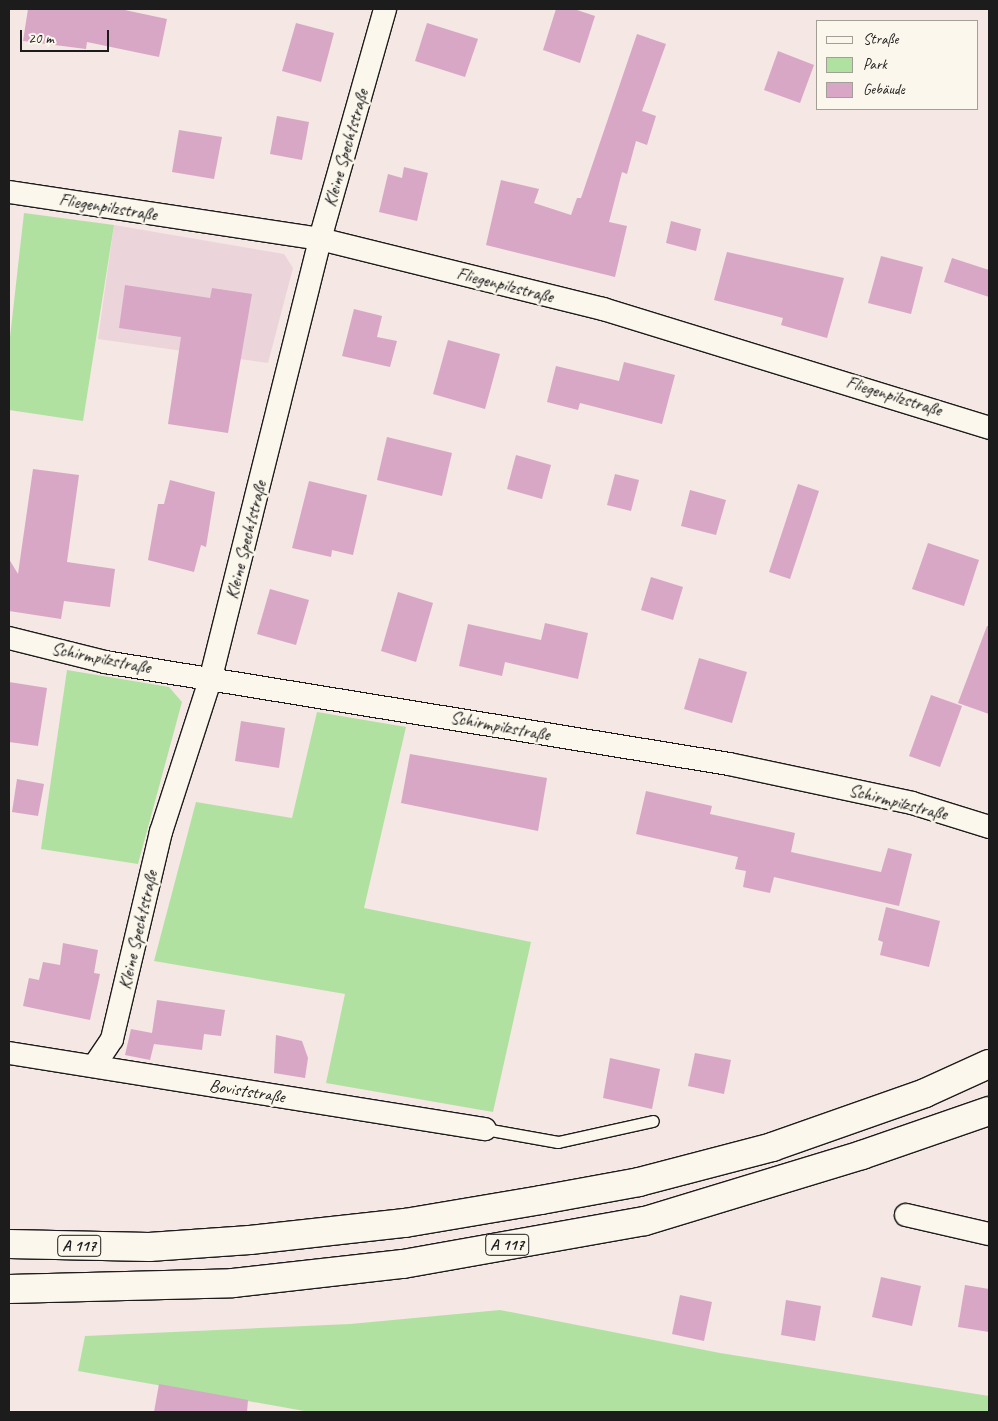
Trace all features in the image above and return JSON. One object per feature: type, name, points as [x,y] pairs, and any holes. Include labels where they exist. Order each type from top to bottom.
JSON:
[{"type":"highway","name":"A 117","points":[[9,1244],[149,1247],[250,1240],[405,1223],[639,1182],[772,1147],[925,1093],[989,1064]]},
{"type":"highway","name":"A 117","points":[[9,1289],[234,1283],[403,1264],[645,1221],[862,1155],[989,1111]]},
{"type":"street","name":"Kleine Spechtstraße","points":[[94,1066],[112,1038],[161,832],[212,677],[320,239],[385,9]]},
{"type":"street","name":"Fliegenpilzstraße","points":[[9,192],[320,239],[603,309],[989,428]]},
{"type":"street","name":"Schirmpilzstraße","points":[[9,638],[105,662],[212,677],[729,764],[912,803],[989,827]]},
{"type":"street","name":"Boviststraße","points":[[9,1053],[485,1129]]},
{"type":"street","points":[[906,1215],[989,1234]]},
{"type":"lane","points":[[485,1129],[558,1142],[653,1122]]},
{"type":"shaded area","points":[[114,225],[284,254],[293,268],[268,363],[98,339]]},
{"type":"green space","points":[[24,213],[114,225],[83,421],[9,410],[9,346]]},
{"type":"green space","points":[[67,670],[169,687],[182,702],[138,864],[41,849]]},
{"type":"green space","points":[[317,712],[406,727],[364,908],[531,942],[493,1112],[326,1083],[345,994],[154,961],[196,802],[292,818]]},
{"type":"green space","points":[[500,1310],[720,1353],[989,1396],[989,1412],[310,1412],[78,1371],[85,1336],[350,1324]]},
{"type":"building","points":[[28,9],[120,9],[167,19],[159,57],[87,42],[86,49],[23,41]]},
{"type":"building","points":[[556,9],[574,9],[595,16],[580,63],[543,50]]},
{"type":"building","points":[[296,23],[334,33],[321,82],[282,71]]},
{"type":"building","points":[[427,23],[478,39],[465,77],[415,61]]},
{"type":"building","points":[[637,34],[666,44],[642,111],[656,116],[647,145],[636,141],[627,174],[622,172],[609,222],[627,226],[615,277],[486,245],[501,180],[539,189],[534,203],[571,215],[577,198],[581,198]]},
{"type":"building","points":[[778,51],[814,65],[800,103],[764,90]]},
{"type":"building","points":[[277,116],[309,122],[302,160],[270,154]]},
{"type":"building","points":[[179,130],[222,137],[214,179],[172,172]]},
{"type":"building","points":[[404,167],[428,173],[417,221],[379,212],[388,174],[402,178]]},
{"type":"building","points":[[671,221],[701,229],[696,251],[666,243]]},
{"type":"building","points":[[727,252],[844,278],[827,338],[781,325],[783,318],[714,300]]},
{"type":"building","points":[[881,256],[923,267],[911,314],[868,303]]},
{"type":"building","points":[[952,258],[989,270],[989,297],[944,282]]},
{"type":"building","points":[[125,285],[210,298],[212,288],[252,294],[228,433],[168,424],[181,337],[119,328]]},
{"type":"building","points":[[354,309],[382,316],[377,337],[397,341],[390,367],[342,356]]},
{"type":"building","points":[[448,340],[500,354],[485,409],[433,394]]},
{"type":"building","points":[[624,362],[675,375],[662,424],[580,403],[578,410],[547,402],[556,366],[619,381]]},
{"type":"building","points":[[387,437],[452,453],[442,496],[377,480]]},
{"type":"building","points":[[516,455],[551,465],[542,499],[507,489]]},
{"type":"building","points":[[33,469],[79,475],[67,562],[115,569],[110,607],[64,601],[61,619],[9,611],[9,559],[18,574]]},
{"type":"building","points":[[615,474],[639,480],[631,511],[607,505]]},
{"type":"building","points":[[170,480],[215,492],[206,547],[201,545],[194,572],[148,560],[158,504],[164,504]]},
{"type":"building","points":[[309,481],[367,495],[353,555],[332,550],[331,557],[292,548]]},
{"type":"building","points":[[798,484],[819,491],[790,579],[769,572]]},
{"type":"building","points":[[690,490],[726,500],[716,535],[681,526]]},
{"type":"building","points":[[928,543],[979,560],[964,606],[912,589]]},
{"type":"building","points":[[651,577],[683,587],[673,620],[641,610]]},
{"type":"building","points":[[270,589],[309,600],[296,645],[257,634]]},
{"type":"building","points":[[398,592],[433,603],[416,662],[381,651]]},
{"type":"building","points":[[545,623],[588,633],[578,679],[505,662],[502,676],[459,666],[468,624],[541,640]]},
{"type":"building","points":[[987,626],[989,626],[989,714],[958,703]]},
{"type":"building","points":[[699,658],[747,672],[732,723],[684,709]]},
{"type":"building","points":[[9,682],[47,688],[38,746],[9,742]]},
{"type":"building","points":[[931,695],[962,706],[940,767],[909,756]]},
{"type":"building","points":[[241,721],[285,728],[279,768],[235,761]]},
{"type":"building","points":[[410,754],[547,778],[538,831],[401,803]]},
{"type":"building","points":[[17,779],[44,784],[38,816],[12,812]]},
{"type":"building","points":[[646,791],[712,806],[710,814],[795,833],[791,852],[881,872],[888,848],[912,854],[899,906],[774,877],[770,893],[743,887],[746,871],[735,869],[738,857],[636,834]]},
{"type":"building","points":[[886,907],[940,921],[929,967],[880,955],[883,942],[878,940]]},
{"type":"building","points":[[63,943],[98,950],[94,973],[100,974],[90,1020],[23,1006],[29,978],[39,980],[43,962],[60,965]]},
{"type":"building","points":[[157,1000],[225,1010],[221,1036],[204,1034],[202,1050],[154,1044],[150,1060],[125,1055],[131,1029],[152,1033]]},
{"type":"building","points":[[276,1035],[302,1041],[308,1058],[305,1078],[274,1073]]},
{"type":"building","points":[[695,1053],[731,1060],[724,1094],[688,1086]]},
{"type":"building","points":[[610,1058],[660,1069],[652,1109],[603,1098]]},
{"type":"building","points":[[881,1277],[921,1286],[912,1326],[872,1317]]},
{"type":"building","points":[[965,1285],[989,1289],[989,1332],[958,1327]]},
{"type":"building","points":[[680,1295],[712,1302],[704,1341],[672,1334]]},
{"type":"building","points":[[786,1300],[821,1306],[815,1341],[781,1335]]},
{"type":"building","points":[[159,1384],[248,1400],[247,1412],[154,1412]]}]
